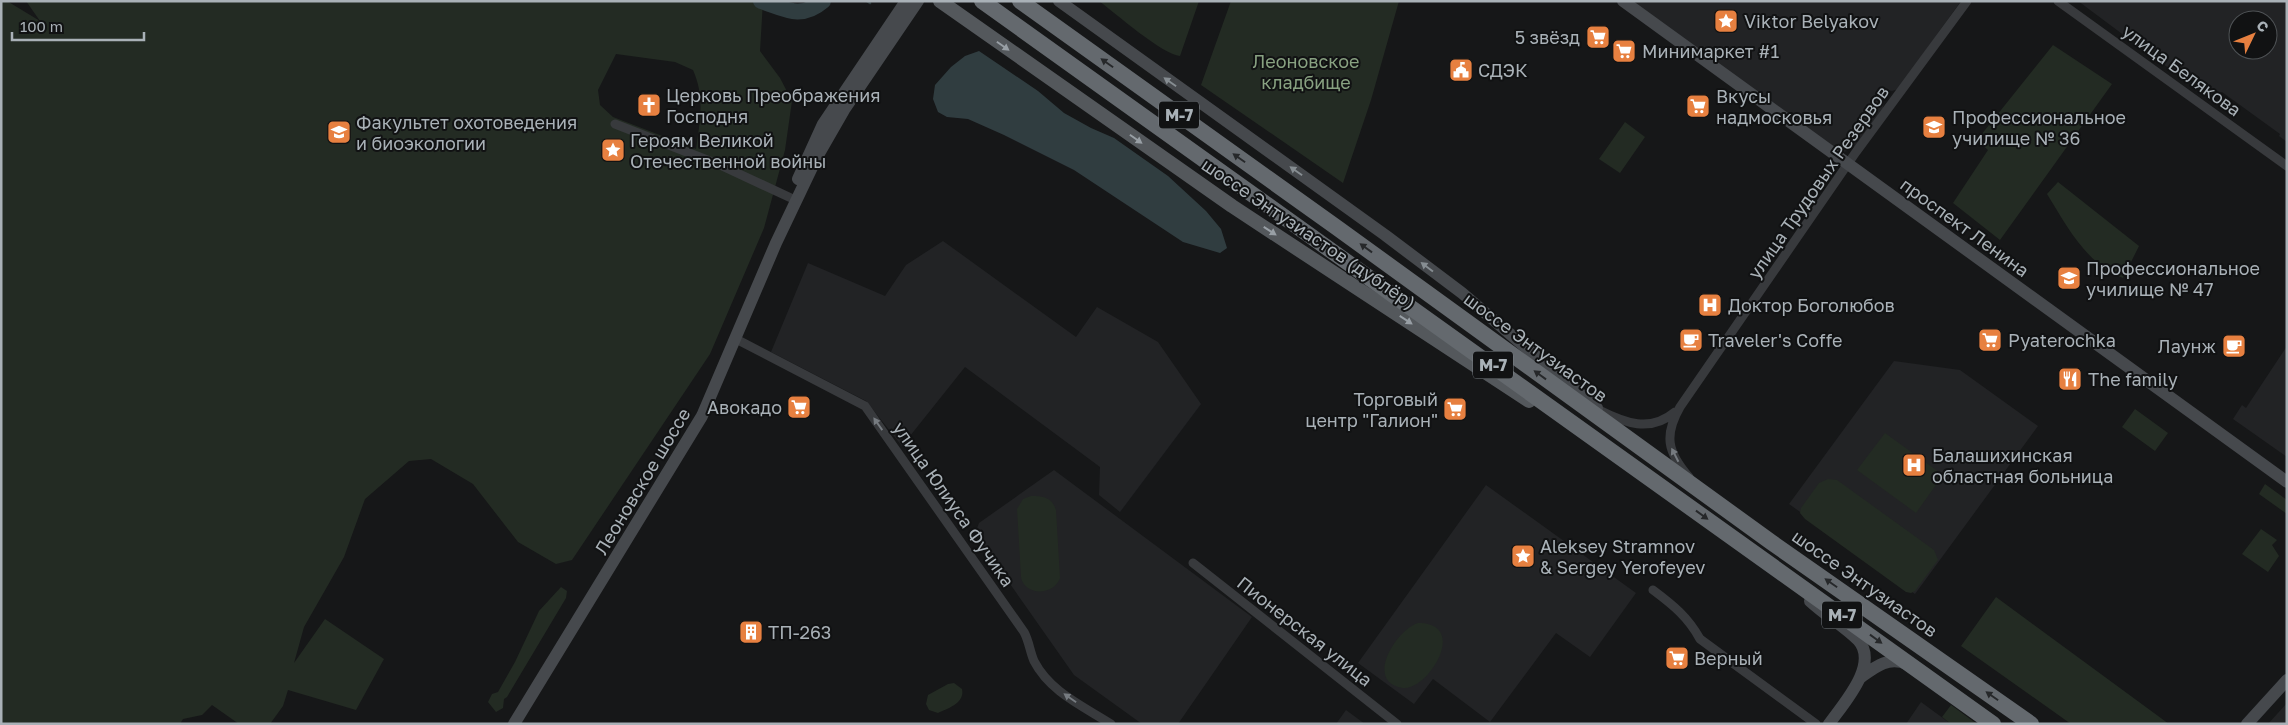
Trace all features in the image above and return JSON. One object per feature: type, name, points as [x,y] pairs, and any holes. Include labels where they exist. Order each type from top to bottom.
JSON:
[{"type":"highway","name":"М-7","points":[[982,1],[1993,724]]},
{"type":"highway","name":"шоссе Энтузиастов","points":[[1021,2],[1704,494],[2031,724]]},
{"type":"main road","name":"Леоновское шоссе","points":[[776,243],[791,198],[823,124],[906,1]]},
{"type":"main road","name":"Леоновское шоссе","points":[[514,724],[702,416],[776,243],[817,157],[844,110],[918,1]]},
{"type":"main road","name":"шоссе Энтузиастов (дублёр)","points":[[940,1],[1232,206],[1574,431],[1663,487]]},
{"type":"main road","points":[[954,1],[963,18]]},
{"type":"main road","points":[[1058,1],[1393,241],[1469,299],[1650,455]]},
{"type":"main road","name":"проспект Ленина","points":[[1623,1],[2287,482]]},
{"type":"main road","points":[[1765,560],[1823,613],[1859,642],[1865,655],[1865,664],[1860,678],[1829,724]]},
{"type":"main road","points":[[1860,678],[1873,668],[1889,661],[1903,663],[1919,670]]},
{"type":"main road","points":[[2247,724],[2287,680]]},
{"type":"street","name":"улица Трудовых Резервов","points":[[1704,494],[1684,471],[1672,451],[1669,431],[1672,421],[1848,164],[1966,1]]},
{"type":"street","name":"улица Белякова","points":[[2058,1],[2287,166]]},
{"type":"street","points":[[614,124],[720,165],[791,198]]},
{"type":"street","name":"улица Юлиуса Фучика","points":[[736,339],[865,406],[1024,632],[1034,660],[1044,676],[1056,689],[1111,724]]},
{"type":"street","name":"улица Трудовых Резервов","points":[[1599,410],[1618,420],[1648,425],[1667,418],[1680,407]]},
{"type":"street","name":"Пионерская улица","points":[[1194,563],[1397,724]]},
{"type":"street","points":[[1653,590],[1682,612],[1692,623],[1700,639],[1816,724]]},
{"type":"shaded area","points":[[1630,1],[1961,1],[1898,89],[1892,91],[1880,88],[1876,95],[1884,101],[1883,109],[1857,145],[1849,151],[1840,152]]},
{"type":"shaded area","points":[[2078,1],[2287,1],[2287,142],[2279,136],[2280,134],[2222,92],[2210,97],[2206,95],[2152,56],[2153,54],[2143,46],[2141,48]]},
{"type":"shaded area","points":[[979,51],[1038,91],[1064,113],[1114,138],[1168,176],[1206,211],[1221,229],[1227,248],[1220,253],[1183,242],[1074,170],[968,119],[947,117],[938,112],[933,99],[935,85],[951,67],[965,56]]},
{"type":"shaded area","points":[[943,241],[1076,337],[1097,307],[1158,342],[1201,404],[1120,512],[1099,495],[1100,467],[965,367],[902,446],[866,401],[771,352],[808,263],[885,296],[906,265]]},
{"type":"shaded area","points":[[2287,346],[2287,457],[2233,419],[2242,405],[2246,408]]},
{"type":"shaded area","name":"Балашихинская областная больница","points":[[1894,361],[1960,370],[2038,426],[1915,594],[1789,504]]},
{"type":"shaded area","points":[[1054,470],[1252,617],[1178,724],[1142,724],[1074,675],[975,534],[979,523]]},
{"type":"shaded area","points":[[1486,485],[1636,593],[1590,657],[1556,633],[1490,722],[1433,679],[1414,704],[1358,663]]},
{"type":"shaded area","points":[[1921,702],[1951,724],[1906,724]]},
{"type":"shaded area","points":[[2287,703],[2287,724],[2268,724]]},
{"type":"shaded area","points":[[1346,710],[1365,724],[1336,724]]},
{"type":"green space","points":[[1,1],[7,1],[40,21],[26,1],[763,1],[760,51],[780,78],[792,101],[785,150],[764,228],[710,354],[572,560],[556,564],[518,542],[473,484],[431,459],[409,461],[365,499],[344,557],[304,627],[294,663],[325,619],[384,659],[356,710],[288,690],[283,706],[270,724],[239,724],[212,705],[202,715],[183,719],[180,724],[1,724]],"holes":[[[616,54],[675,62],[693,70],[697,80],[700,109],[696,149],[613,117],[600,105],[598,90]]]},
{"type":"green space","points":[[1099,1],[1199,1],[1180,56],[1162,49]]},
{"type":"green space","name":"Леоновское кладбище","points":[[1231,1],[1399,1],[1371,100],[1343,183],[1201,85]]},
{"type":"green space","points":[[2053,45],[2112,84],[2000,240],[1953,203],[1988,150],[1977,140]]},
{"type":"green space","points":[[1625,122],[1645,137],[1620,173],[1599,159]]},
{"type":"green space","points":[[2058,182],[2139,246],[2123,278],[2110,272],[2098,263],[2088,254],[2070,231],[2047,194]]},
{"type":"green space","points":[[2135,409],[2168,433],[2155,451],[2122,427]]},
{"type":"green space","points":[[1885,433],[1943,475],[1916,513],[1857,470]]},
{"type":"green space","points":[[1828,479],[1837,480],[1934,550],[1938,560],[1915,591],[1911,593],[1906,592],[1805,519],[1800,513],[1801,508],[1819,483]]},
{"type":"green space","points":[[2265,484],[2287,500],[2287,514],[2259,494]]},
{"type":"green space","points":[[1031,496],[1046,498],[1052,502],[1056,510],[1060,578],[1057,584],[1046,591],[1028,588],[1023,583],[1021,577],[1017,509],[1023,499]]},
{"type":"green space","points":[[2261,529],[2277,540],[2272,545],[2279,556],[2268,572],[2242,554]]},
{"type":"green space","points":[[561,587],[567,591],[566,598],[507,697],[504,699],[503,708],[496,712],[488,702],[492,694],[498,692],[515,662],[539,611]]},
{"type":"green space","points":[[1996,597],[2169,724],[2071,724],[1961,646]]},
{"type":"green space","points":[[1418,623],[1433,626],[1441,634],[1443,644],[1439,657],[1432,669],[1413,686],[1403,688],[1391,684],[1386,676],[1385,666],[1388,656],[1393,645],[1401,635]]},
{"type":"green space","points":[[954,683],[962,689],[959,701],[938,713],[929,710],[926,704],[928,695],[948,684]]},
{"type":"green space","points":[[1951,705],[1977,724],[1951,724],[1942,717]]},
{"type":"waterway","points":[[761,1],[793,11],[807,10],[823,1]]},
{"type":"place","name":"Viktor Belyakov","points":[[1726,21]]},
{"type":"place","name":"5 звёзд","points":[[1598,37]]},
{"type":"place","name":"Минимаркет #1","points":[[1624,51]]},
{"type":"place","name":"СДЭК","points":[[1461,70]]},
{"type":"place","name":"Церковь Преображения Господня","points":[[649,105]]},
{"type":"place","name":"Вкусы надмосковья","points":[[1698,106]]},
{"type":"place","name":"Профессиональное училище № 36","points":[[1934,127]]},
{"type":"place","name":"Факультет охотоведения и биоэкологии","points":[[339,132]]},
{"type":"place","name":"Героям Великой Отечественной войны","points":[[613,150]]},
{"type":"place","name":"Профессиональное училище № 47","points":[[2069,278]]},
{"type":"place","name":"Доктор Боголюбов","points":[[1710,305]]},
{"type":"place","name":"Traveler's Coffe","points":[[1691,340]]},
{"type":"place","name":"Pyaterochka","points":[[1990,340]]},
{"type":"place","name":"Лаунж","points":[[2234,346]]},
{"type":"place","name":"The family","points":[[2070,379]]},
{"type":"place","name":"Авокадо","points":[[799,407]]},
{"type":"place","name":"Торговый центр \"Галион\"","points":[[1455,409]]},
{"type":"place","name":"Балашихинская областная больница","points":[[1914,465]]},
{"type":"place","name":"Aleksey Stramnov & Sergey Yerofeyev","points":[[1523,556]]},
{"type":"place","name":"ТП-263","points":[[751,632]]},
{"type":"place","name":"Верный","points":[[1677,658]]}]
